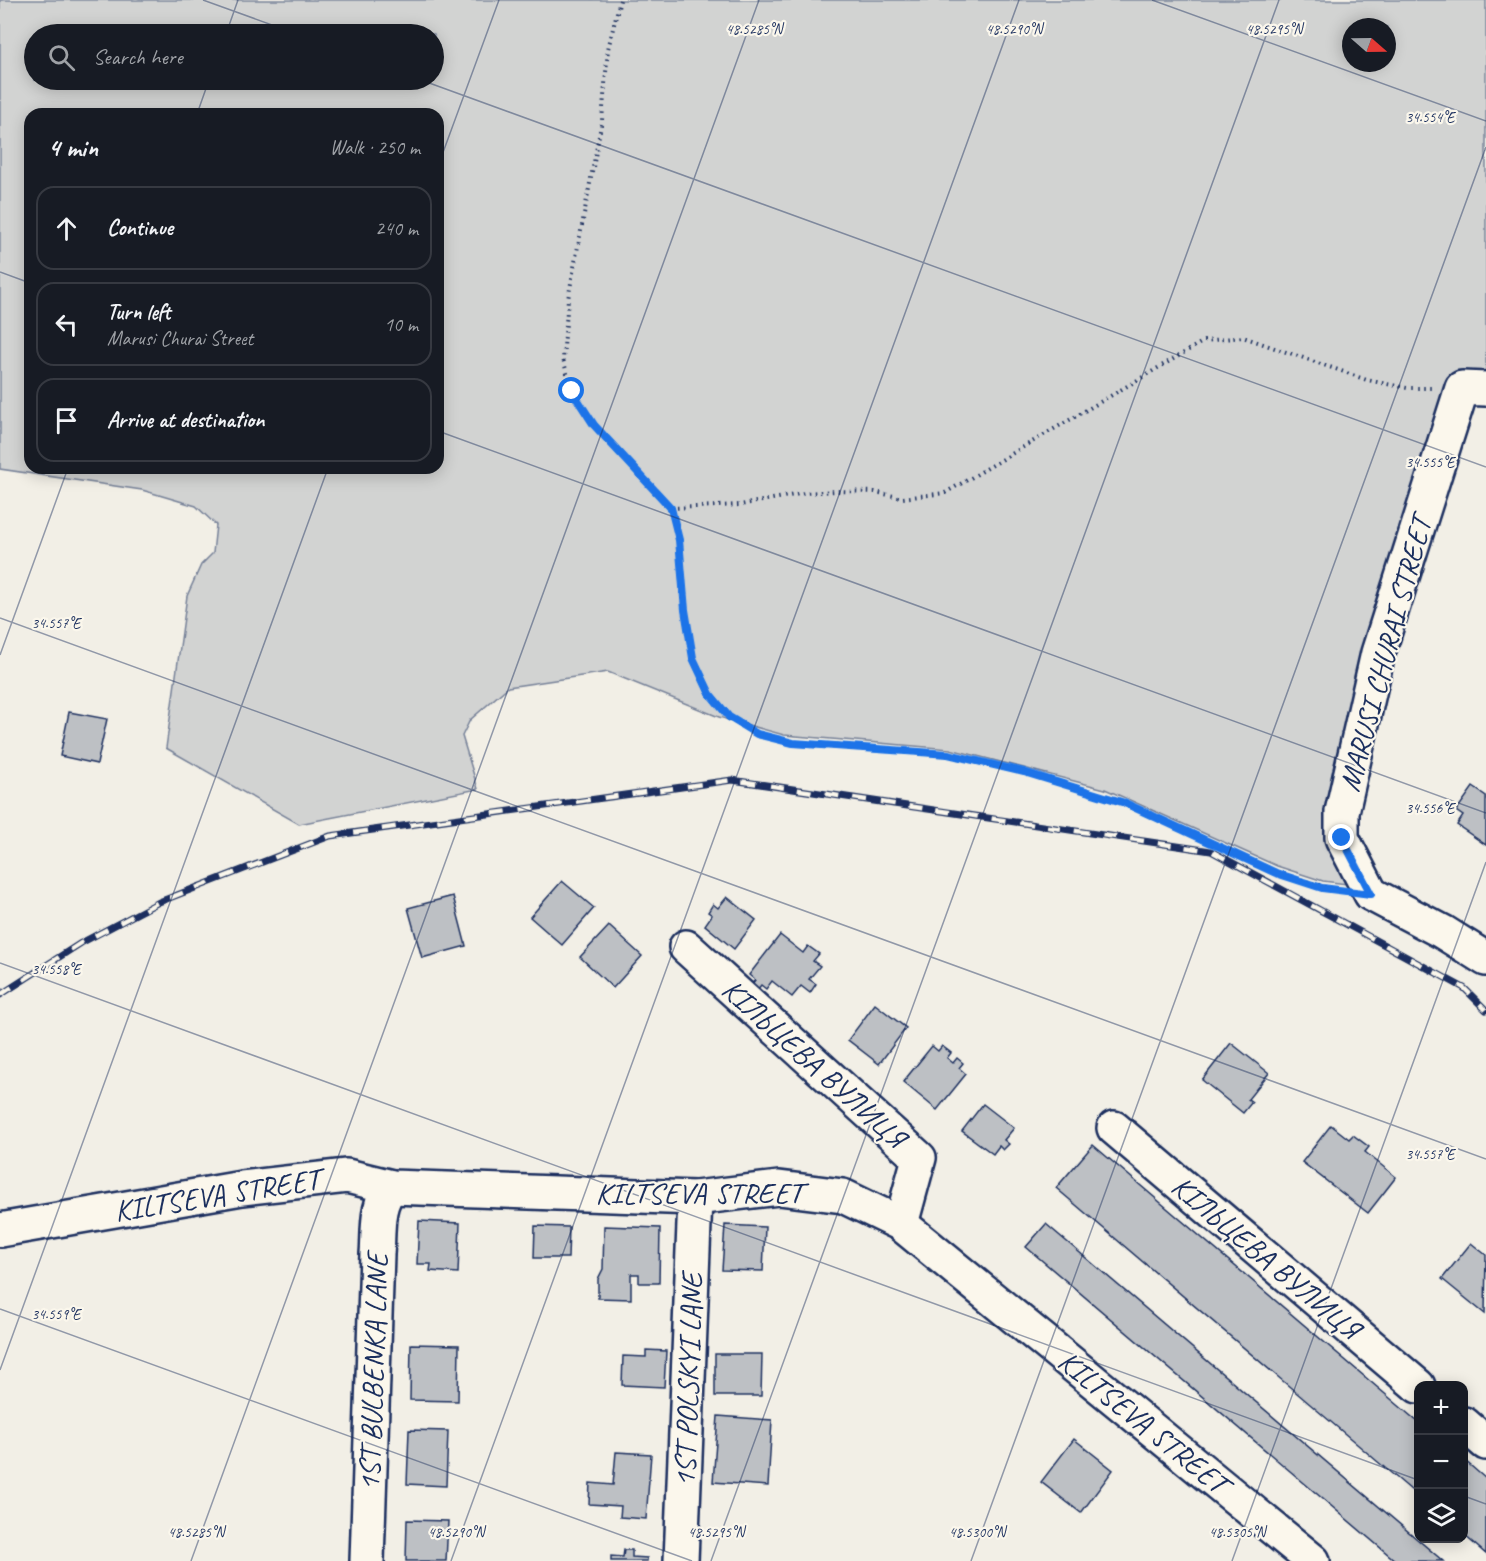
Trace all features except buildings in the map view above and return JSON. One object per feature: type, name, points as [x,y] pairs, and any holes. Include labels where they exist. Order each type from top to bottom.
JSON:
[{"type":"street","name":"MARUSI CHURAI STREET","points":[[1371,894],[1342,838],[1342,812],[1378,653],[1474,389]]},
{"type":"street","points":[[1371,894],[1443,932],[1486,959]]},
{"type":"street","name":"КІЛЬЦЕВА ВУЛИЦЯ","points":[[686,946],[919,1158],[900,1224]]},
{"type":"street","name":"КІЛЬЦЕВА ВУЛИЦЯ","points":[[1114,1128],[1414,1382]]},
{"type":"street","name":"KILTSEVA STREET","points":[[0,1230],[242,1188],[347,1176],[392,1187],[695,1198],[779,1188],[843,1196],[900,1224],[1313,1561]]},
{"type":"street","name":"1ST BULBENKA LANE","points":[[367,1561],[377,1254],[381,1206],[386,1193],[392,1187]]},
{"type":"street","name":"1ST POLSKYI LANE","points":[[681,1561],[695,1198]]},
{"type":"street","points":[[1468,1427],[1486,1443]]},
{"type":"path","points":[[620,0],[608,49],[602,120],[568,298],[563,358],[572,391],[594,425],[671,508],[679,540],[685,610],[693,658],[710,694],[729,717],[757,734],[793,743],[948,754],[1024,772],[1125,803],[1276,873],[1322,888],[1371,894]]},
{"type":"path","points":[[671,508],[740,506],[805,493],[837,491],[875,492],[903,498],[945,493],[1204,341],[1242,337],[1368,380],[1407,388],[1474,389]]},
{"type":"shaded area","points":[[0,0],[1486,0],[1486,376],[1459,375],[1361,679],[1355,885],[1323,881],[1277,866],[1105,789],[950,749],[784,735],[719,717],[608,672],[508,687],[470,720],[462,736],[478,789],[299,824],[166,748],[187,596],[201,565],[213,553],[216,525],[196,506],[142,490],[34,474],[444,474],[444,108],[24,108],[24,473],[0,469]]},
{"type":"railway","points":[[0,995],[81,943],[159,902],[330,836],[732,780],[1211,851],[1464,988],[1486,1010]]},
{"type":"route","points":[[572,391],[594,425],[671,508],[683,567],[685,610],[693,658],[710,694],[729,717],[757,734],[793,743],[948,754],[1024,772],[1125,803],[1276,873],[1322,888],[1371,894],[1342,838]]}]
